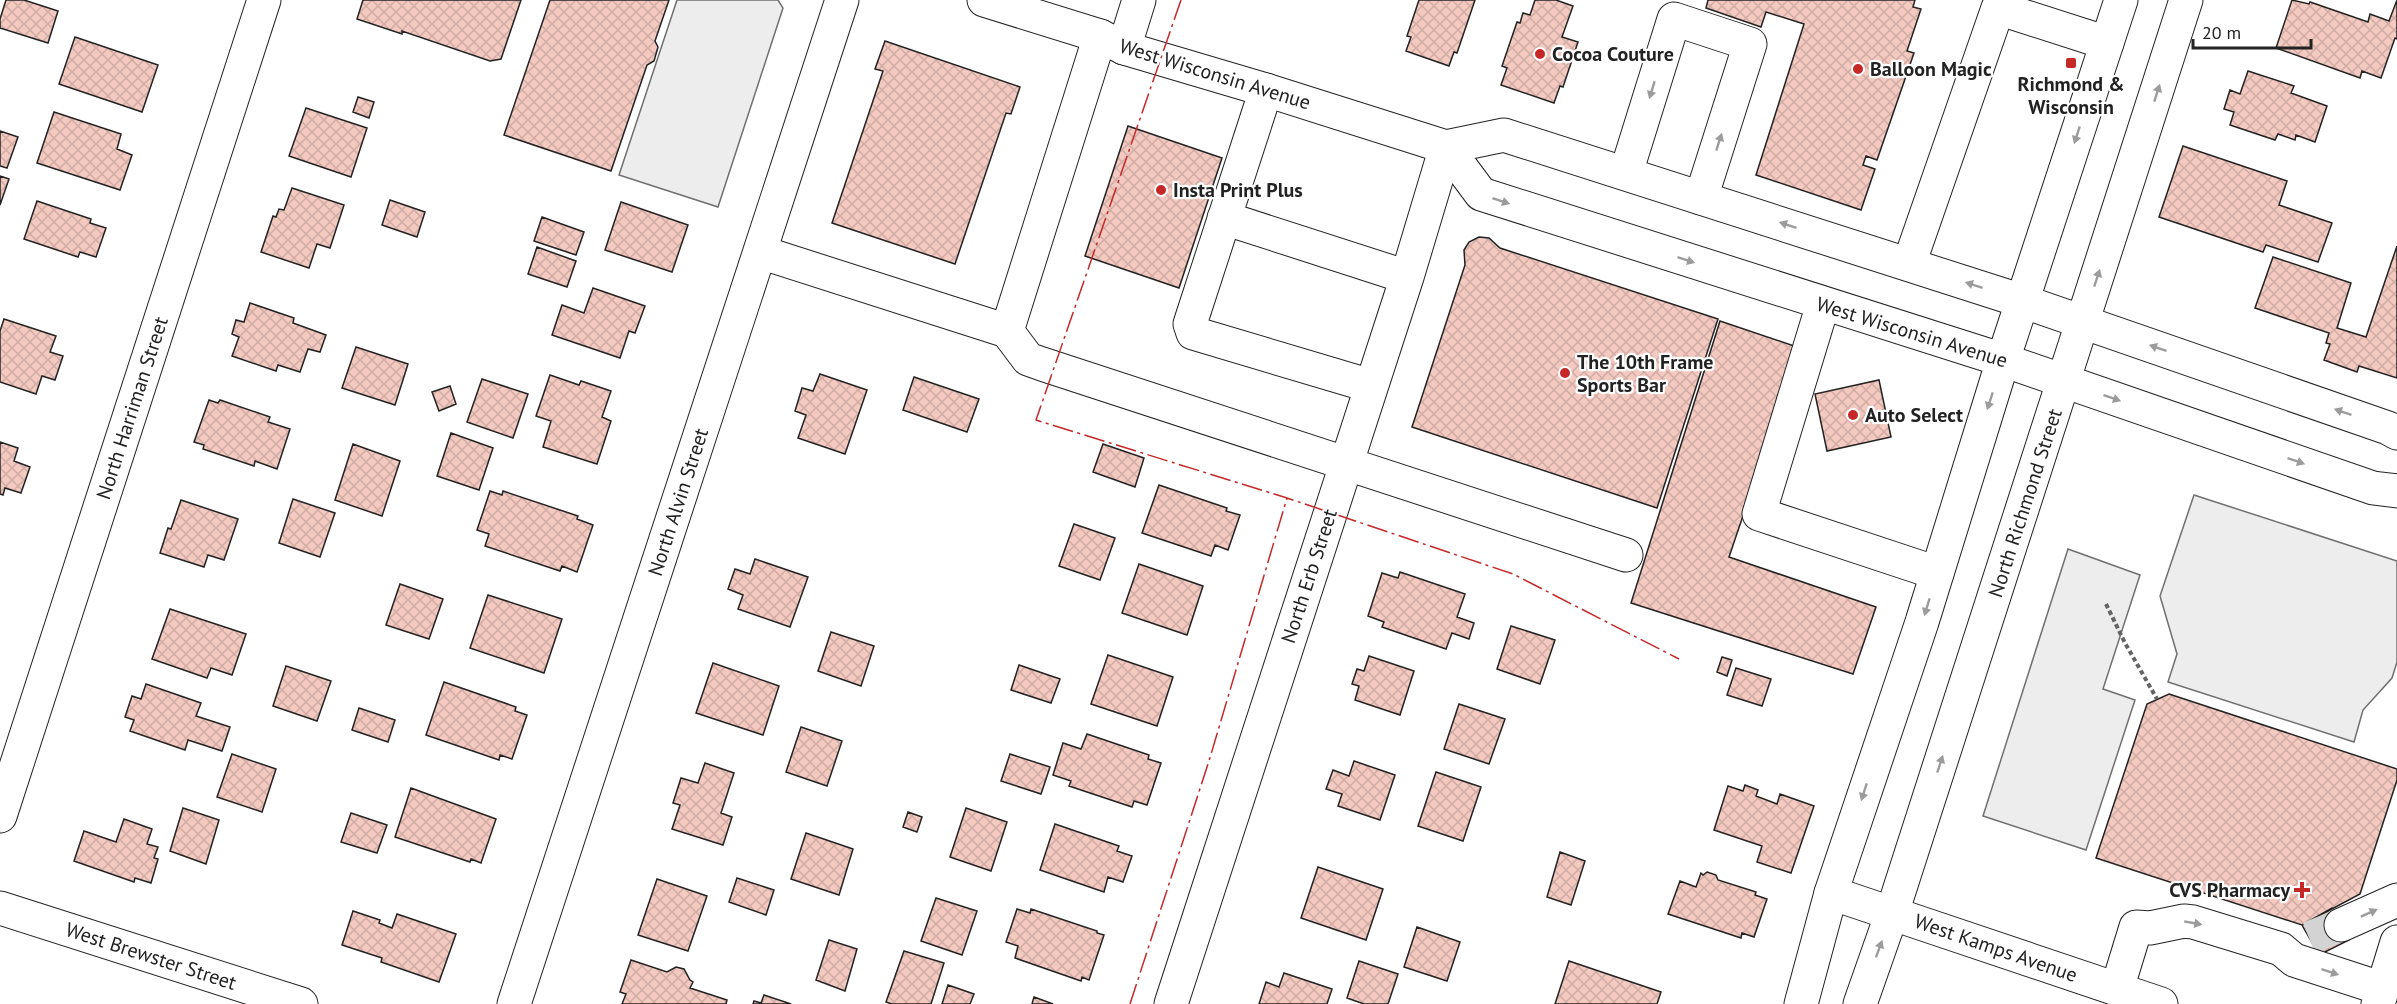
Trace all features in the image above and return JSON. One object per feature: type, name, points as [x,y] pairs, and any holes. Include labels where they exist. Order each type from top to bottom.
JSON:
[{"type":"main road","name":"North Harriman Street","points":[[0,816],[264,0]]},
{"type":"main road","name":"North Alvin Street","points":[[514,1004],[842,0]]},
{"type":"main road","name":"West Wisconsin Avenue","points":[[984,0],[1446,147],[1504,135],[2082,321],[2397,433]]},
{"type":"main road","points":[[1007,331],[1112,42],[1139,0]]},
{"type":"main road","points":[[1801,1004],[1831,893],[1937,573],[2003,360],[2121,0]]},
{"type":"main road","name":"North Richmond Street","points":[[1860,1004],[1892,913],[2186,0]]},
{"type":"main road","points":[[1909,264],[1998,8],[2107,43]]},
{"type":"main road","points":[[1626,173],[1674,19],[1750,44],[1701,198]]},
{"type":"main road","points":[[1266,90],[1190,324],[1193,333],[1371,386]]},
{"type":"main road","name":"West Wisconsin Avenue","points":[[1446,147],[1480,194],[2003,360],[2373,488],[2397,491]]},
{"type":"main road","name":"North Erb Street","points":[[1171,1004],[1407,277],[1446,147]]},
{"type":"main road","points":[[1224,218],[1407,277]]},
{"type":"main road","points":[[760,252],[1007,331],[1028,359],[1626,555]]},
{"type":"main road","points":[[1823,304],[1759,514],[1937,573]]},
{"type":"main road","name":"West Kamps Avenue","points":[[1831,893],[2161,1004]]},
{"type":"main road","points":[[2341,925],[2397,900]]},
{"type":"main road","name":"West Brewster Street","points":[[0,908],[301,1004]]},
{"type":"main road","points":[[2117,989],[2136,927],[2150,928],[2184,921],[2295,943],[2294,960],[2380,997],[2397,942]]},
{"type":"path","points":[[2106,604],[2157,699]]},
{"type":"shaded area","points":[[677,0],[778,0],[783,8],[718,207],[619,175]]},
{"type":"shaded area","points":[[2194,495],[2397,561],[2397,662],[2392,678],[2363,710],[2354,742],[2168,682],[2177,654],[2160,596]]},
{"type":"shaded area","points":[[2068,549],[2140,575],[2103,689],[2135,700],[2086,850],[1983,816]]},
{"type":"building","points":[[6,0],[24,0],[58,11],[48,43],[0,28],[0,19]]},
{"type":"building","points":[[363,0],[521,0],[501,59],[490,61],[402,31],[402,34],[357,19]]},
{"type":"building","points":[[550,0],[669,0],[655,41],[658,47],[654,61],[647,65],[611,171],[504,135]]},
{"type":"building","points":[[1419,0],[1475,0],[1457,53],[1454,52],[1449,66],[1406,51],[1411,37],[1407,36]]},
{"type":"building","name":"Cocoa Couture","points":[[1535,0],[1556,0],[1573,6],[1562,37],[1578,42],[1563,87],[1560,86],[1554,103],[1501,85],[1507,68],[1502,66],[1517,22],[1520,23],[1523,13],[1530,15]]},
{"type":"building","points":[[1708,0],[1915,0],[1913,7],[1921,9],[1907,51],[1914,53],[1877,160],[1866,156],[1863,165],[1875,169],[1861,210],[1756,175],[1804,24],[1766,12],[1761,27],[1706,8]]},
{"type":"building","points":[[2292,0],[2309,4],[2310,2],[2368,22],[2370,14],[2389,21],[2397,0],[2397,39],[2395,38],[2381,78],[2362,71],[2360,78],[2276,48]]},
{"type":"building","points":[[75,37],[158,65],[142,112],[59,84]]},
{"type":"building","points":[[885,41],[1020,87],[1011,114],[1006,113],[955,264],[832,223],[883,71],[875,69]]},
{"type":"building","points":[[2248,71],[2294,86],[2291,93],[2327,106],[2315,142],[2296,135],[2295,140],[2278,134],[2275,140],[2230,125],[2234,112],[2224,109],[2230,90],[2240,94]]},
{"type":"building","points":[[358,97],[374,102],[369,118],[353,112]]},
{"type":"building","points":[[306,108],[367,128],[351,177],[289,156]]},
{"type":"building","points":[[54,112],[121,134],[117,149],[132,155],[120,190],[37,163]]},
{"type":"building","points":[[1128,126],[1222,158],[1179,288],[1085,256]]},
{"type":"building","points":[[0,131],[18,137],[7,168],[0,166]]},
{"type":"building","points":[[2183,146],[2287,181],[2279,205],[2332,223],[2318,262],[2266,245],[2263,252],[2159,217]]},
{"type":"building","points":[[0,176],[9,179],[0,205]]},
{"type":"building","points":[[292,188],[344,205],[330,248],[317,244],[309,268],[261,252],[273,216],[276,217],[279,209],[284,210]]},
{"type":"building","points":[[390,200],[425,212],[417,237],[382,225]]},
{"type":"building","points":[[37,201],[91,219],[90,223],[106,228],[96,257],[80,252],[78,257],[24,239]]},
{"type":"building","points":[[621,202],[688,225],[672,272],[605,250]]},
{"type":"building","points":[[542,217],[584,232],[576,255],[534,241]]},
{"type":"building","name":"The 10th Frame Sports Bar","points":[[1479,237],[1489,238],[1500,248],[1718,319],[1657,508],[1412,427],[1465,265],[1464,250],[1469,242]]},
{"type":"building","points":[[2397,246],[2397,378],[2359,366],[2357,372],[2324,360],[2330,344],[2326,343],[2329,333],[2255,308],[2273,257],[2351,283],[2337,328],[2366,337]]},
{"type":"building","points":[[537,247],[576,261],[567,287],[528,274]]},
{"type":"building","points":[[593,288],[645,306],[635,333],[629,331],[620,358],[552,335],[562,305],[584,313]]},
{"type":"building","points":[[250,303],[294,318],[293,323],[326,335],[320,352],[308,349],[300,372],[278,365],[276,371],[232,356],[239,337],[232,334],[236,320],[244,322]]},
{"type":"building","points":[[4,319],[56,336],[50,352],[63,356],[55,380],[42,376],[36,394],[0,382],[0,331]]},
{"type":"building","points":[[1720,321],[1800,348],[1729,557],[1876,607],[1853,674],[1631,603]]},
{"type":"building","points":[[356,347],[408,364],[395,405],[342,388]]},
{"type":"building","points":[[820,374],[867,390],[845,454],[798,438],[806,415],[795,411],[802,388],[813,391]]},
{"type":"building","points":[[550,375],[579,385],[581,381],[611,391],[602,417],[611,421],[597,464],[543,447],[551,421],[536,416]]},
{"type":"building","points":[[914,377],[979,399],[967,432],[903,410]]},
{"type":"building","points":[[482,379],[528,394],[513,438],[467,422]]},
{"type":"building","name":"Auto Select","points":[[1879,380],[1891,437],[1827,451],[1815,394]]},
{"type":"building","points":[[450,386],[456,404],[439,411],[432,392]]},
{"type":"building","points":[[209,400],[218,403],[220,400],[270,417],[268,422],[290,429],[277,469],[255,461],[254,466],[203,449],[204,445],[194,442]]},
{"type":"building","points":[[451,433],[493,448],[479,490],[437,476]]},
{"type":"building","points":[[0,442],[18,448],[14,461],[30,467],[21,493],[5,488],[3,495],[0,494]]},
{"type":"building","points":[[353,444],[400,461],[382,516],[335,500]]},
{"type":"building","points":[[1103,444],[1144,458],[1135,487],[1093,472]]},
{"type":"building","points":[[1159,485],[1227,508],[1226,511],[1240,515],[1228,550],[1215,545],[1211,556],[1142,533]]},
{"type":"building","points":[[490,491],[502,495],[503,491],[578,516],[577,519],[593,525],[577,572],[562,566],[560,571],[485,546],[489,534],[477,530]]},
{"type":"building","points":[[293,499],[335,513],[320,557],[279,543]]},
{"type":"building","points":[[181,500],[238,519],[224,560],[208,555],[204,567],[160,553]]},
{"type":"building","points":[[1074,524],[1115,538],[1100,580],[1059,566]]},
{"type":"building","points":[[755,559],[808,577],[790,627],[738,609],[743,595],[728,589],[735,569],[750,574]]},
{"type":"building","points":[[1139,564],[1203,586],[1187,635],[1122,613]]},
{"type":"building","points":[[1400,572],[1465,594],[1457,617],[1474,623],[1469,639],[1452,633],[1446,649],[1382,627],[1384,622],[1368,616],[1382,573],[1398,578]]},
{"type":"building","points":[[400,584],[443,599],[429,639],[386,625]]},
{"type":"building","points":[[488,595],[562,619],[544,673],[470,648]]},
{"type":"building","points":[[170,609],[246,634],[232,675],[211,668],[207,678],[152,659]]},
{"type":"building","points":[[1511,626],[1555,640],[1540,684],[1497,669]]},
{"type":"building","points":[[831,632],[874,646],[861,686],[818,671]]},
{"type":"building","points":[[1108,655],[1173,677],[1157,726],[1091,704]]},
{"type":"building","points":[[1369,656],[1414,671],[1400,715],[1355,700],[1359,686],[1352,684],[1357,669],[1364,671]]},
{"type":"building","points":[[1722,657],[1732,660],[1727,676],[1717,672]]},
{"type":"building","points":[[713,663],[779,686],[763,735],[696,713]]},
{"type":"building","points":[[1019,665],[1060,679],[1051,703],[1011,690]]},
{"type":"building","points":[[286,666],[331,681],[317,721],[273,706]]},
{"type":"building","points":[[1736,668],[1771,679],[1762,706],[1727,695]]},
{"type":"building","points":[[444,682],[516,707],[515,711],[527,715],[512,759],[500,755],[499,760],[426,735]]},
{"type":"building","points":[[146,684],[201,703],[196,716],[230,727],[222,751],[188,740],[185,750],[130,731],[134,720],[125,717],[132,696],[141,699]]},
{"type":"building","name":"CVS Pharmacy","points":[[2169,694],[2397,769],[2397,780],[2360,894],[2302,925],[2096,858],[2147,704]]},
{"type":"building","points":[[1459,704],[1505,719],[1489,764],[1444,749]]},
{"type":"building","points":[[359,708],[395,720],[388,742],[352,730]]},
{"type":"building","points":[[801,727],[842,741],[827,786],[786,772]]},
{"type":"building","points":[[1087,734],[1149,755],[1148,759],[1161,763],[1147,805],[1134,801],[1132,807],[1069,786],[1071,781],[1053,775],[1063,743],[1081,749]]},
{"type":"building","points":[[232,754],[276,769],[262,812],[217,797]]},
{"type":"building","points":[[1010,754],[1050,767],[1041,794],[1001,781]]},
{"type":"building","points":[[1354,761],[1395,775],[1380,820],[1338,806],[1342,794],[1326,789],[1333,770],[1349,776]]},
{"type":"building","points":[[705,763],[734,773],[721,813],[732,817],[723,845],[672,829],[680,805],[673,803],[681,778],[698,783]]},
{"type":"building","points":[[1436,772],[1481,787],[1463,841],[1418,826]]},
{"type":"building","points":[[1745,785],[1758,790],[1756,796],[1777,804],[1780,794],[1814,806],[1791,873],[1757,862],[1762,846],[1714,830],[1728,786],[1743,791]]},
{"type":"building","points":[[411,788],[496,819],[481,863],[471,859],[470,862],[395,837]]},
{"type":"building","points":[[183,808],[219,820],[206,864],[170,851]]},
{"type":"building","points":[[966,808],[1007,822],[991,871],[950,857]]},
{"type":"building","points":[[908,812],[922,817],[917,832],[903,827]]},
{"type":"building","points":[[351,813],[387,825],[377,853],[341,842]]},
{"type":"building","points":[[124,819],[152,829],[147,844],[158,847],[154,858],[158,859],[151,883],[135,878],[134,882],[74,861],[84,831],[116,842]]},
{"type":"building","points":[[1055,824],[1119,846],[1117,851],[1132,856],[1123,882],[1108,877],[1104,892],[1040,870]]},
{"type":"building","points":[[806,833],[853,849],[839,895],[791,879]]},
{"type":"building","points":[[1560,852],[1585,861],[1571,905],[1547,897]]},
{"type":"building","points":[[1318,867],[1383,889],[1366,940],[1301,918]]},
{"type":"building","points":[[1707,872],[1716,875],[1718,880],[1756,892],[1755,895],[1767,899],[1754,937],[1742,933],[1741,938],[1668,914],[1680,881],[1696,887],[1701,873],[1703,875]]},
{"type":"building","points":[[737,878],[774,890],[766,915],[729,902]]},
{"type":"building","points":[[657,879],[707,896],[688,951],[638,935]]},
{"type":"building","points":[[936,898],[977,911],[962,955],[921,941]]},
{"type":"building","points":[[2332,908],[2349,940],[2319,955],[2302,925]]},
{"type":"building","points":[[1017,909],[1030,913],[1031,909],[1104,935],[1089,980],[1082,977],[1081,981],[1015,958],[1018,946],[1006,942]]},
{"type":"building","points":[[353,911],[380,920],[379,923],[392,928],[397,914],[456,934],[439,982],[381,962],[382,958],[342,945]]},
{"type":"building","points":[[1417,927],[1460,942],[1447,981],[1404,967]]},
{"type":"building","points":[[829,940],[857,949],[845,991],[816,980]]},
{"type":"building","points":[[904,951],[944,963],[931,1004],[886,1002]]},
{"type":"building","points":[[631,960],[667,972],[676,967],[684,969],[693,982],[690,988],[727,1000],[726,1004],[622,1004],[626,994],[620,992]]},
{"type":"building","points":[[1359,961],[1398,974],[1388,1004],[1364,1004],[1347,998]]},
{"type":"building","points":[[1569,961],[1661,992],[1657,1004],[1555,1004]]},
{"type":"building","points":[[1284,973],[1332,989],[1327,1004],[1259,1004],[1266,982],[1279,987]]},
{"type":"building","points":[[948,985],[974,994],[970,1004],[942,1004]]},
{"type":"building","points":[[764,995],[791,1004],[753,1004],[754,1001],[761,1003]]},
{"type":"building","points":[[1034,997],[1053,1004],[1032,1004]]},
{"type":"tunnel","points":[[2309,938],[2341,925]]},
{"type":"power","points":[[1181,0],[1036,420],[1287,498],[1513,574],[1679,659]]},
{"type":"power","points":[[1130,1004],[1209,761],[1287,498]]},
{"type":"place","name":"Cocoa Couture","points":[[1540,54]]},
{"type":"place","name":"Richmond & Wisconsin","points":[[2071,63]]},
{"type":"place","name":"Balloon Magic","points":[[1858,69]]},
{"type":"place","name":"Insta Print Plus","points":[[1161,190]]},
{"type":"place","name":"The 10th Frame Sports Bar","points":[[1565,373]]},
{"type":"place","name":"Auto Select","points":[[1853,415]]},
{"type":"place","name":"CVS Pharmacy","points":[[2302,890]]}]
